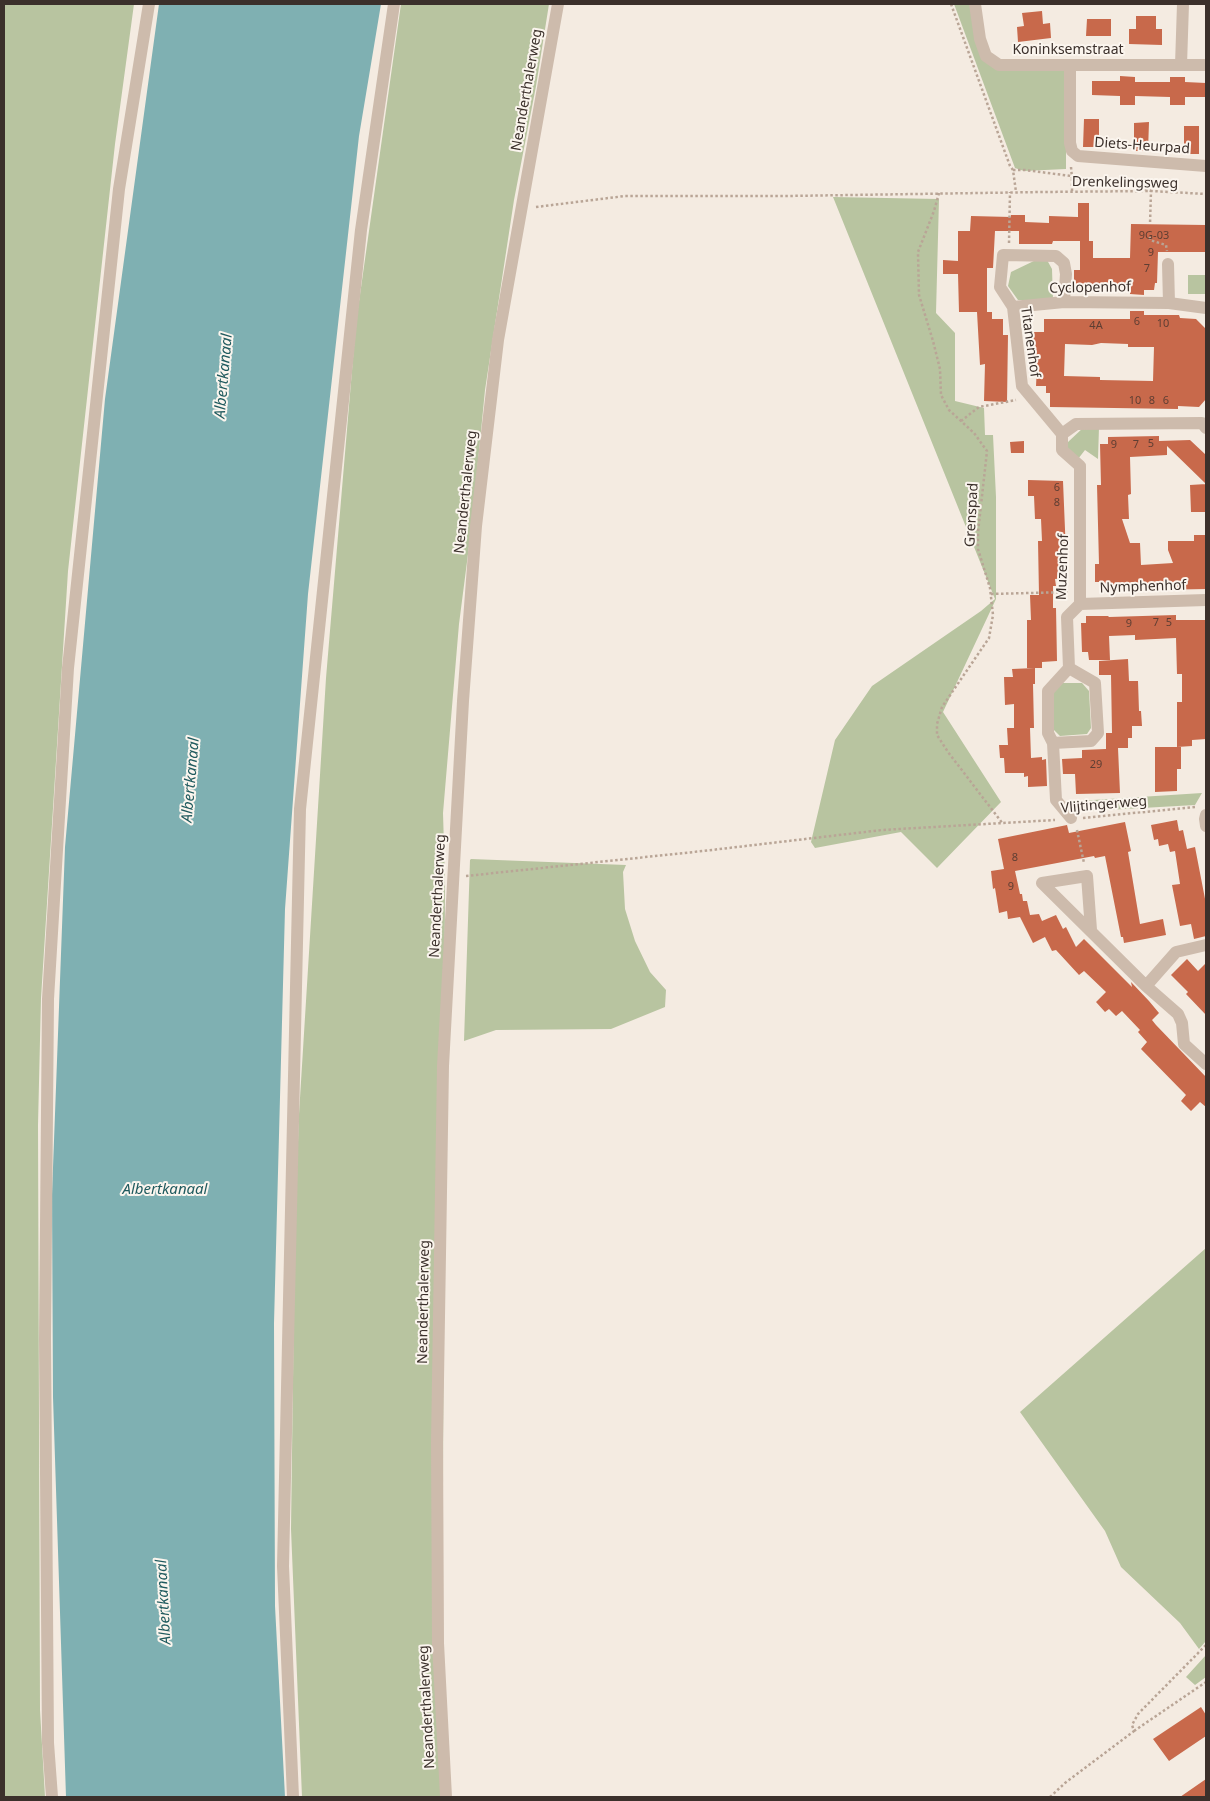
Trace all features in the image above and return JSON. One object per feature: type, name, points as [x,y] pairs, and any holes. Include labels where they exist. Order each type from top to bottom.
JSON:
[{"type":"street","points":[[52,1797],[48,1743],[45,1348],[48,999],[68,668],[119,189],[149,4]]},
{"type":"street","points":[[293,1797],[283,1566],[300,809],[360,230],[394,4]]},
{"type":"street","name":"Neanderthalerweg","points":[[446,1797],[438,1643],[437,1442],[443,1066],[464,701],[476,526],[498,340],[558,4]]},
{"type":"street","name":"Koninksemstraat","points":[[976,4],[980,39],[986,56],[999,64],[1206,65]]},
{"type":"street","points":[[1182,65],[1183,4]]},
{"type":"street","points":[[1070,65],[1070,143],[1072,150]]},
{"type":"street","name":"Diets-Heurpad","points":[[1072,150],[1078,156],[1206,166]]},
{"type":"street","name":"Titanenhof","points":[[1062,434],[1022,386],[1013,307],[1000,287],[1003,255],[1056,256],[1064,262],[1066,274],[1064,302]]},
{"type":"street","points":[[1168,264],[1169,303]]},
{"type":"street","name":"Cyclopenhof","points":[[1013,307],[1064,302],[1169,303],[1206,308]]},
{"type":"street","points":[[1062,434],[1076,424],[1205,423]]},
{"type":"street","name":"Muzenhof","points":[[1062,434],[1062,450],[1080,466],[1080,598],[1067,616],[1069,668]]},
{"type":"street","name":"Nymphenhof","points":[[1080,598],[1206,600]]},
{"type":"street","points":[[1053,743],[1091,742],[1098,733],[1095,683],[1069,668],[1048,691],[1048,733],[1053,743],[1056,800],[1073,818]]},
{"type":"street","points":[[1202,811],[1206,826]]},
{"type":"street","points":[[1091,930],[1086,876],[1042,883],[1146,986],[1178,1014],[1182,1023],[1184,1044],[1206,1064]]},
{"type":"street","points":[[1146,986],[1176,952],[1206,945]]},
{"type":"path","points":[[951,4],[1013,170],[1016,192]]},
{"type":"path","points":[[1072,150],[1072,192]]},
{"type":"path","points":[[1013,170],[1133,185],[1151,191],[1150,224]]},
{"type":"path","name":"Drenkelingsweg","points":[[522,208],[625,196],[786,196],[1151,191],[1206,194]]},
{"type":"path","points":[[1009,226],[1010,192]]},
{"type":"path","name":"Grenspad","points":[[938,194],[934,211],[918,252],[919,295],[940,369],[941,395],[948,410],[974,433],[988,450],[978,532],[978,549],[990,594],[993,615],[989,638],[942,707],[937,724],[937,735],[1003,824]]},
{"type":"path","points":[[1150,237],[1150,240],[1166,245],[1168,264]]},
{"type":"path","points":[[960,421],[979,407],[1031,397]]},
{"type":"path","points":[[990,594],[1080,598]]},
{"type":"path","name":"Vlijtingerweg","points":[[454,877],[882,830],[1202,811]]},
{"type":"path","points":[[1073,818],[1086,876]]},
{"type":"path","points":[[1134,1731],[1132,1725],[1138,1714],[1206,1645]]},
{"type":"path","points":[[1050,1797],[1065,1783],[1134,1731],[1206,1682]]},
{"type":"green space","points":[[4,4],[134,4],[115,144],[68,571],[41,998],[38,1125],[40,1710],[45,1797],[4,1797]]},
{"type":"green space","points":[[401,4],[549,4],[536,86],[514,200],[485,390],[472,523],[459,624],[443,813],[445,879],[442,1797],[302,1797],[291,1529],[295,1225],[299,1114],[326,678],[356,323]]},
{"type":"green space","points":[[954,4],[971,4],[982,56],[1066,70],[1066,169],[1024,171],[1015,168]]},
{"type":"green space","points":[[833,197],[939,199],[936,313],[955,333],[955,401],[984,408],[985,435],[993,435],[996,497],[996,599],[943,712],[1001,802],[937,868],[901,832],[815,848],[811,842],[835,740],[872,686],[981,611],[995,599]]},
{"type":"green space","points":[[1038,259],[1047,260],[1052,269],[1053,300],[1018,300],[1008,286],[1011,272]]},
{"type":"green space","points":[[1188,275],[1206,275],[1206,294],[1188,294]]},
{"type":"green space","points":[[1084,427],[1099,427],[1098,459],[1085,450],[1078,459],[1067,451],[1068,442]]},
{"type":"green space","points":[[1060,683],[1082,683],[1089,691],[1091,728],[1087,734],[1060,736],[1053,729],[1053,692]]},
{"type":"green space","points":[[1202,793],[1195,805],[1072,812],[1062,802]]},
{"type":"green space","points":[[471,859],[626,865],[623,872],[625,909],[635,941],[650,972],[666,990],[665,1007],[611,1029],[496,1030],[464,1041]]},
{"type":"green space","points":[[1206,1248],[1206,1641],[1199,1649],[1180,1623],[1121,1567],[1105,1531],[1020,1412]]},
{"type":"green space","points":[[1206,1655],[1206,1677],[1195,1685],[1186,1677]]},
{"type":"water","name":"Albertkanaal","points":[[159,4],[381,4],[359,136],[308,594],[285,909],[274,1323],[275,1606],[285,1797],[66,1797],[53,1397],[52,1194],[65,847],[105,399]]},
{"type":"building","points":[[1042,11],[1043,24],[1050,23],[1051,38],[1018,42],[1017,27],[1024,26],[1022,13]]},
{"type":"building","points":[[1136,16],[1156,16],[1156,29],[1162,29],[1162,45],[1129,44],[1129,29],[1136,29]]},
{"type":"building","points":[[1087,19],[1111,19],[1111,36],[1086,36]]},
{"type":"building","points":[[1120,76],[1135,77],[1135,82],[1170,82],[1170,77],[1185,77],[1185,82],[1206,83],[1206,97],[1185,97],[1185,105],[1170,105],[1170,97],[1135,96],[1135,105],[1120,105],[1120,96],[1092,95],[1092,81],[1120,81]]},
{"type":"building","points":[[1084,119],[1099,119],[1099,147],[1083,147]]},
{"type":"building","points":[[1149,122],[1148,151],[1134,151],[1134,123]]},
{"type":"building","points":[[1184,126],[1199,126],[1199,154],[1184,154]]},
{"type":"building","points":[[1078,203],[1089,203],[1089,241],[1053,241],[1052,244],[1019,244],[1019,231],[995,231],[993,268],[987,268],[987,312],[959,312],[958,274],[943,274],[943,260],[958,261],[958,231],[970,231],[971,216],[1011,217],[1011,215],[1025,215],[1025,222],[1049,223],[1049,216],[1078,217]]},
{"type":"building","points":[[1131,224],[1206,225],[1206,252],[1158,252],[1157,283],[1155,283],[1154,290],[1144,290],[1144,295],[1130,294],[1130,287],[1074,288],[1074,270],[1080,270],[1080,241],[1093,241],[1093,258],[1130,258]]},
{"type":"building","points":[[1130,311],[1144,311],[1144,315],[1179,315],[1180,318],[1196,319],[1206,329],[1206,399],[1199,407],[1178,406],[1178,409],[1050,407],[1050,393],[1046,393],[1046,386],[1036,386],[1037,366],[1033,366],[1033,332],[1044,332],[1044,319],[1130,319]],"holes":[[[1065,344],[1128,344],[1128,347],[1154,347],[1153,381],[1100,380],[1100,377],[1064,376]]]},
{"type":"building","points":[[977,312],[992,312],[992,319],[1003,319],[1003,335],[1008,335],[1007,402],[984,401],[985,364],[980,365]]},
{"type":"building","points":[[1159,436],[1159,441],[1190,440],[1206,455],[1206,484],[1167,446],[1167,455],[1130,457],[1131,494],[1128,495],[1129,519],[1122,519],[1130,543],[1140,543],[1141,565],[1173,563],[1168,550],[1168,541],[1194,541],[1194,535],[1206,535],[1206,589],[1102,591],[1102,582],[1095,582],[1095,564],[1099,564],[1097,485],[1101,485],[1100,444],[1108,444],[1108,437]]},
{"type":"building","points":[[1024,441],[1024,453],[1011,453],[1010,442]]},
{"type":"building","points":[[1028,480],[1063,481],[1067,578],[1055,579],[1056,586],[1053,586],[1053,608],[1056,608],[1057,661],[1042,662],[1042,668],[1027,668],[1027,620],[1031,620],[1030,595],[1039,595],[1038,541],[1042,541],[1041,519],[1035,519],[1034,496],[1028,496]]},
{"type":"building","points":[[1206,484],[1206,512],[1191,512],[1190,485]]},
{"type":"building","points":[[1176,615],[1176,620],[1206,620],[1206,739],[1192,740],[1192,746],[1177,747],[1177,702],[1182,702],[1182,674],[1177,674],[1176,638],[1135,640],[1135,635],[1109,636],[1110,660],[1089,660],[1088,652],[1082,652],[1081,623],[1086,623],[1086,616]]},
{"type":"building","points":[[1128,659],[1129,681],[1138,681],[1139,711],[1141,711],[1142,726],[1132,726],[1132,738],[1128,738],[1128,748],[1118,748],[1120,793],[1076,794],[1075,774],[1063,774],[1062,759],[1082,758],[1082,750],[1106,749],[1106,733],[1112,733],[1111,675],[1099,675],[1099,661]]},
{"type":"building","points":[[1035,668],[1035,684],[1033,684],[1034,728],[1030,728],[1031,758],[1042,757],[1042,760],[1046,759],[1047,786],[1028,787],[1028,776],[1024,777],[1024,773],[1005,773],[1004,758],[1000,758],[999,745],[1008,745],[1007,728],[1014,728],[1014,704],[1005,705],[1004,677],[1013,677],[1012,669]]},
{"type":"building","points":[[1155,747],[1181,747],[1181,769],[1177,769],[1177,791],[1155,792]]},
{"type":"building","points":[[1177,820],[1179,831],[1183,830],[1187,849],[1195,847],[1206,904],[1206,936],[1194,939],[1191,924],[1180,926],[1172,885],[1180,884],[1175,851],[1170,852],[1168,844],[1159,846],[1158,839],[1154,840],[1151,825]]},
{"type":"building","points":[[1125,822],[1131,851],[1128,852],[1140,924],[1163,919],[1166,935],[1124,943],[1123,937],[1121,937],[1105,856],[1095,858],[1094,856],[1015,871],[1020,894],[1022,894],[1023,901],[1027,901],[1030,915],[1039,914],[1042,921],[1056,915],[1063,929],[1066,927],[1076,947],[1084,939],[1132,987],[1131,982],[1159,1013],[1152,1020],[1206,1077],[1206,1107],[1200,1102],[1191,1111],[1181,1101],[1186,1095],[1141,1049],[1147,1042],[1138,1032],[1140,1030],[1122,1011],[1116,1016],[1109,1009],[1105,1012],[1096,1002],[1106,992],[1084,971],[1079,975],[1056,950],[1052,951],[1045,937],[1033,943],[1020,917],[1008,919],[1007,911],[999,913],[995,888],[993,889],[991,871],[1004,869],[998,839],[1067,825],[1069,833]]},
{"type":"building","points":[[1187,959],[1198,971],[1206,963],[1206,1015],[1186,994],[1188,992],[1171,975]]},
{"type":"building","points":[[1201,1707],[1206,1715],[1206,1736],[1169,1761],[1153,1739]]},
{"type":"building","points":[[1206,1779],[1206,1797],[1180,1797]]}]
